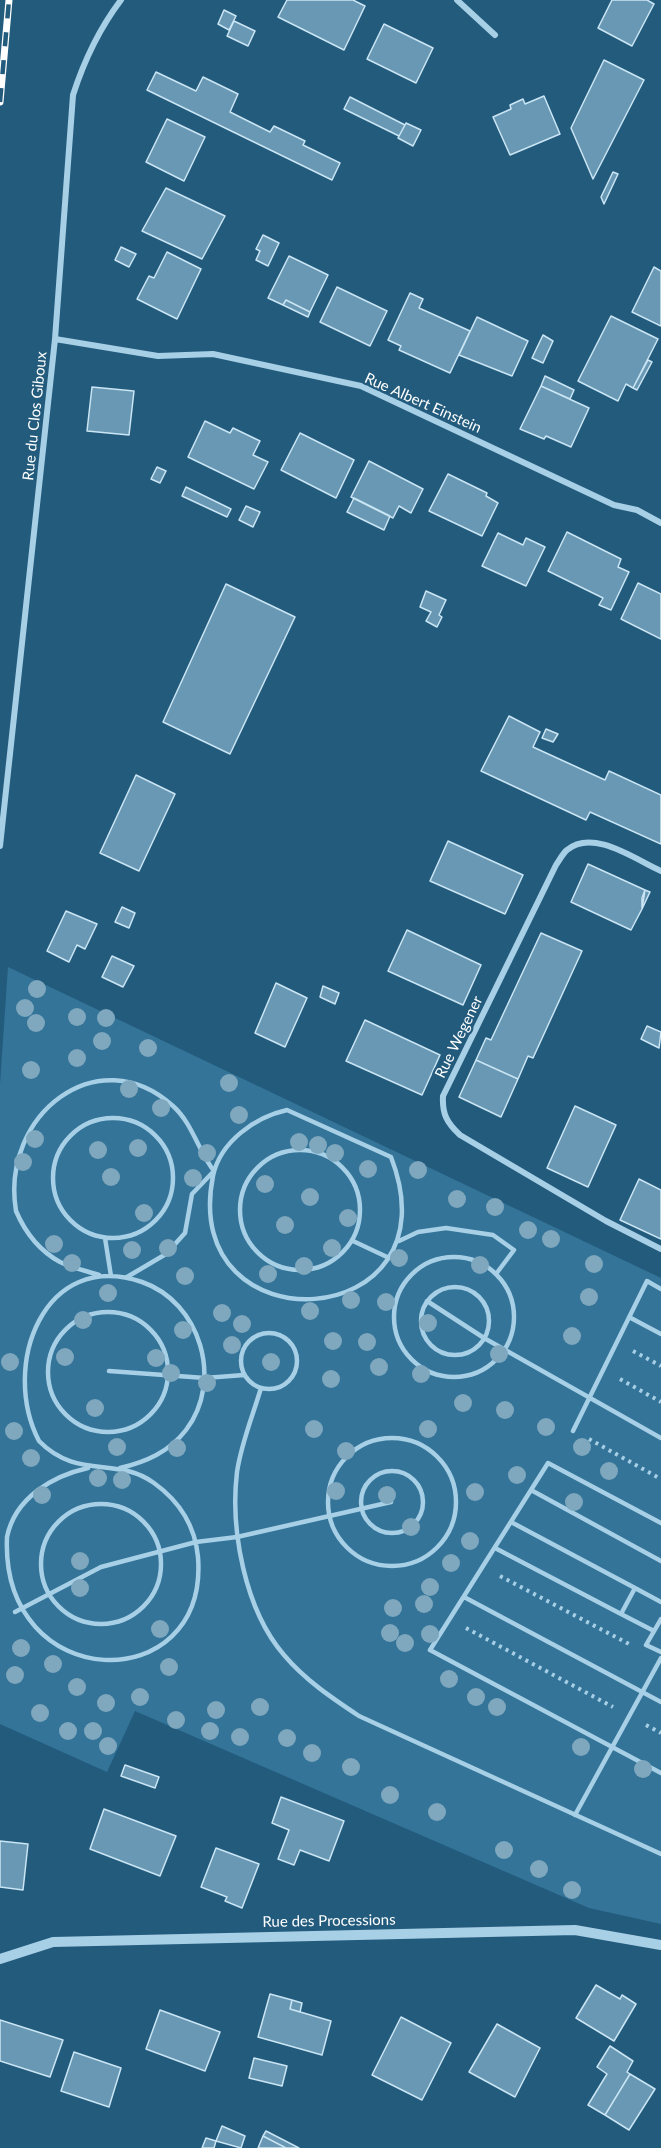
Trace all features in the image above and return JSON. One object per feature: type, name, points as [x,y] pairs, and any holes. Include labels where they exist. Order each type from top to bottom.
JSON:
[{"type":"street","name":"Rue du Clos Giboux","points":[[0,846],[55,339],[73,95],[84,62],[121,0]]},
{"type":"street","points":[[457,0],[495,35]]},
{"type":"street","name":"Rue Albert Einstein","points":[[55,339],[158,356],[213,354],[361,386],[614,505],[637,510],[661,523]]},
{"type":"street","name":"Rue Wegener","points":[[661,872],[595,842],[578,844],[566,850],[556,865],[443,1096],[442,1107],[445,1118],[460,1135],[606,1221],[661,1249]]},
{"type":"street","name":"Rue des Processions","points":[[0,1959],[53,1942],[575,1930],[661,1945]]},
{"type":"lane","points":[[47,1099],[71,1086],[98,1080],[126,1081],[152,1090],[174,1107],[191,1129],[201,1155],[214,1171],[209,1199],[211,1226],[221,1252],[238,1274],[260,1290],[286,1299],[318,1300],[341,1295],[366,1281],[399,1241],[404,1210],[401,1182],[391,1157],[287,1110],[270,1113],[247,1127],[227,1147],[214,1171],[192,1194],[185,1233],[166,1254],[127,1277]]},
{"type":"lane","points":[[107,1118],[124,1119],[141,1124],[155,1134],[166,1148],[172,1164],[173,1181],[170,1198],[162,1214],[150,1226],[134,1234],[105,1238],[84,1232],[59,1208],[53,1192],[52,1175],[55,1158],[63,1142],[75,1130],[90,1121],[107,1118]]},
{"type":"lane","points":[[295,1150],[313,1151],[329,1157],[348,1173],[360,1196],[361,1214],[353,1240],[338,1258],[322,1267],[306,1271],[272,1264],[258,1254],[241,1224],[241,1198],[251,1174],[263,1162],[278,1154],[295,1150]]},
{"type":"lane","points":[[3,1568],[8,1532],[21,1506],[41,1487],[65,1473],[88,1468],[120,1468],[143,1463],[167,1449],[187,1430],[199,1405],[205,1378],[202,1350],[192,1324],[176,1302],[153,1286],[127,1277],[99,1275],[61,1262],[39,1246],[22,1224],[15,1207],[9,1171]]},
{"type":"lane","points":[[399,1241],[418,1232],[446,1228],[493,1235],[514,1251],[496,1274]]},
{"type":"lane","points":[[105,1238],[111,1276]]},
{"type":"lane","points":[[353,1240],[387,1257]]},
{"type":"lane","points":[[449,1257],[466,1258],[482,1263],[496,1274],[507,1287],[513,1304],[514,1321],[505,1350],[491,1365],[476,1374],[442,1377],[426,1371],[411,1361],[394,1331],[393,1314],[400,1289],[417,1269],[432,1261],[449,1257]]},
{"type":"lane","points":[[48,1295],[72,1282],[99,1275]]},
{"type":"lane","points":[[573,1431],[647,1281],[661,1289]]},
{"type":"lane","points":[[461,1288],[478,1297],[488,1314],[489,1323],[484,1338],[467,1353],[457,1355],[439,1351],[431,1346],[422,1329],[421,1319],[427,1301],[442,1290],[461,1288]]},
{"type":"lane","points":[[427,1301],[484,1338],[661,1438]]},
{"type":"lane","points":[[102,1312],[120,1312],[150,1329],[161,1342],[167,1358],[168,1376],[165,1393],[157,1408],[145,1420],[130,1429],[113,1433],[79,1426],[65,1416],[48,1386],[47,1369],[50,1352],[58,1336],[70,1324],[86,1316],[102,1312]]},
{"type":"lane","points":[[629,1317],[661,1334]]},
{"type":"lane","points":[[276,1333],[286,1338],[293,1347],[297,1357],[296,1368],[283,1386],[261,1388],[251,1383],[244,1375],[241,1353],[254,1336],[276,1333]]},
{"type":"lane","points":[[109,1371],[205,1378],[244,1375]]},
{"type":"lane","points":[[261,1388],[238,1471],[235,1503],[237,1537],[244,1570],[267,1629],[283,1654],[328,1696],[359,1716],[661,1854]]},
{"type":"lane","points":[[23,1420],[40,1442],[62,1458],[88,1468]]},
{"type":"lane","points":[[386,1437],[405,1438],[422,1444],[437,1455],[448,1470],[455,1487],[457,1505],[453,1524],[444,1540],[423,1557],[397,1566],[379,1565],[354,1554],[335,1534],[329,1516],[327,1498],[331,1480],[339,1464],[352,1450],[386,1437]]},
{"type":"lane","points":[[661,1522],[548,1463],[430,1650],[661,1773]]},
{"type":"lane","points":[[55,1650],[81,1660],[109,1662],[136,1655],[161,1642],[180,1622],[193,1597],[199,1569],[196,1542],[186,1516],[169,1494],[147,1478],[120,1468]]},
{"type":"lane","points":[[398,1471],[406,1474],[413,1480],[422,1495],[423,1504],[417,1520],[403,1530],[386,1532],[377,1529],[365,1517],[362,1509],[362,1491],[373,1478],[381,1473],[398,1471]]},
{"type":"lane","points":[[531,1490],[661,1561]]},
{"type":"lane","points":[[15,1612],[101,1567],[160,1550],[196,1542],[237,1537],[391,1502]]},
{"type":"lane","points":[[96,1504],[113,1504],[129,1510],[154,1534],[160,1550],[162,1567],[158,1585],[138,1612],[106,1625],[72,1618],[58,1607],[48,1594],[41,1578],[40,1560],[43,1544],[51,1528],[63,1516],[79,1508],[96,1504]]},
{"type":"lane","points":[[511,1522],[661,1602]]},
{"type":"lane","points":[[495,1548],[654,1631]]},
{"type":"lane","points":[[621,1614],[635,1588]]},
{"type":"lane","points":[[464,1597],[661,1702]]},
{"type":"lane","points":[[12,1604],[21,1620]]},
{"type":"lane","points":[[661,1618],[646,1644],[661,1652]]},
{"type":"lane","points":[[27,1627],[32,1634]]},
{"type":"lane","points":[[575,1815],[660,1659]]},
{"type":"path","points":[[617,1342],[661,1366]]},
{"type":"path","points":[[603,1370],[661,1402]]},
{"type":"path","points":[[573,1431],[661,1479]]},
{"type":"path","points":[[483,1566],[660,1659]]},
{"type":"path","points":[[449,1619],[661,1733]]},
{"type":"shaded area","points":[[8,967],[661,1278],[661,1924],[589,1908],[135,1711],[107,1772],[0,1724],[0,1084]]},
{"type":"building","points":[[287,0],[353,0],[365,6],[344,50],[278,17]]},
{"type":"building","points":[[612,0],[647,0],[654,4],[632,46],[598,28]]},
{"type":"building","points":[[224,10],[236,16],[229,30],[218,24]]},
{"type":"building","points":[[234,21],[255,31],[248,46],[227,36]]},
{"type":"building","points":[[384,24],[433,48],[416,83],[367,59]]},
{"type":"building","points":[[604,60],[644,80],[593,179],[571,128]]},
{"type":"building","points":[[156,72],[196,91],[203,77],[238,94],[230,112],[270,132],[274,126],[305,141],[303,145],[340,163],[332,180],[147,90]]},
{"type":"building","points":[[544,96],[560,134],[510,155],[493,117],[511,109],[510,105],[523,99],[525,104]]},
{"type":"building","points":[[350,97],[405,125],[399,136],[344,109]]},
{"type":"building","points":[[167,119],[205,137],[184,181],[146,162]]},
{"type":"building","points":[[406,123],[421,130],[413,146],[398,138]]},
{"type":"building","points":[[613,172],[618,174],[604,204],[601,197]]},
{"type":"building","points":[[166,188],[225,216],[202,259],[142,231]]},
{"type":"building","points":[[263,235],[279,243],[268,266],[256,260],[260,251],[256,249]]},
{"type":"building","points":[[121,247],[136,254],[129,267],[115,260]]},
{"type":"building","points":[[167,252],[201,269],[177,319],[137,299],[149,276],[154,278]]},
{"type":"building","points":[[289,256],[328,275],[310,312],[286,300],[283,305],[268,298]]},
{"type":"building","points":[[654,267],[661,271],[661,326],[632,312]]},
{"type":"building","points":[[337,287],[387,311],[370,346],[320,322]]},
{"type":"building","points":[[410,293],[423,299],[419,308],[470,331],[450,373],[399,350],[401,346],[388,340]]},
{"type":"building","points":[[286,300],[310,312],[308,317],[283,305]]},
{"type":"building","points":[[611,316],[658,339],[633,388],[626,384],[618,401],[578,381]]},
{"type":"building","points":[[477,317],[528,341],[512,376],[459,355]]},
{"type":"building","points":[[543,335],[553,341],[543,363],[532,358]]},
{"type":"building","points":[[648,360],[652,362],[637,390],[633,388]]},
{"type":"building","points":[[545,376],[574,390],[570,399],[541,386]]},
{"type":"building","points":[[541,386],[589,408],[571,447],[546,436],[544,439],[520,429]]},
{"type":"building","points":[[92,387],[134,391],[129,435],[87,431]]},
{"type":"building","points":[[205,421],[230,433],[233,428],[260,441],[253,455],[268,462],[254,489],[188,457]]},
{"type":"building","points":[[300,433],[354,460],[336,498],[281,470]]},
{"type":"building","points":[[369,461],[423,489],[411,513],[399,506],[393,518],[351,497]]},
{"type":"building","points":[[157,467],[166,471],[160,483],[151,479]]},
{"type":"building","points":[[448,474],[487,493],[486,496],[498,503],[482,536],[429,511]]},
{"type":"building","points":[[186,487],[231,509],[227,517],[182,496]]},
{"type":"building","points":[[354,498],[390,516],[384,530],[347,512]]},
{"type":"building","points":[[246,506],[260,512],[253,527],[239,520]]},
{"type":"building","points":[[567,532],[621,559],[618,567],[629,572],[611,610],[599,605],[603,598],[548,571]]},
{"type":"building","points":[[498,533],[523,545],[526,538],[545,547],[526,586],[482,566]]},
{"type":"building","points":[[638,583],[661,594],[661,639],[621,619]]},
{"type":"building","points":[[226,584],[295,617],[230,754],[163,722]]},
{"type":"building","points":[[426,591],[446,600],[439,615],[442,617],[437,627],[426,621],[431,612],[420,607]]},
{"type":"building","points":[[509,716],[540,732],[533,747],[605,780],[609,771],[661,795],[661,844],[590,812],[586,820],[481,771]]},
{"type":"building","points":[[546,729],[558,734],[553,742],[542,738]]},
{"type":"building","points":[[136,775],[175,794],[139,871],[100,853]]},
{"type":"building","points":[[448,841],[523,875],[505,914],[430,881]]},
{"type":"building","points":[[588,864],[645,890],[642,909],[631,930],[571,902]]},
{"type":"building","points":[[645,890],[650,892],[642,909],[642,898]]},
{"type":"building","points":[[122,907],[135,913],[129,928],[115,922]]},
{"type":"building","points":[[66,911],[97,924],[85,949],[77,945],[69,962],[47,951]]},
{"type":"building","points":[[407,930],[481,965],[463,1005],[388,971]]},
{"type":"building","points":[[541,933],[582,951],[533,1058],[528,1056],[518,1079],[476,1060],[486,1038],[491,1040]]},
{"type":"building","points":[[112,956],[134,966],[123,987],[102,977]]},
{"type":"building","points":[[276,983],[307,998],[285,1047],[255,1033]]},
{"type":"building","points":[[323,986],[339,993],[335,1004],[320,997]]},
{"type":"building","points":[[365,1020],[440,1055],[422,1095],[346,1061]]},
{"type":"building","points":[[647,1026],[661,1032],[659,1048],[641,1039]]},
{"type":"building","points":[[476,1060],[518,1079],[501,1117],[459,1097]]},
{"type":"building","points":[[575,1106],[616,1125],[588,1187],[547,1168]]},
{"type":"building","points":[[639,1179],[661,1190],[661,1239],[620,1220]]},
{"type":"building","points":[[125,1765],[159,1777],[155,1788],[121,1776]]},
{"type":"building","points":[[281,1797],[344,1821],[329,1861],[300,1850],[294,1865],[278,1859],[289,1830],[272,1823]]},
{"type":"building","points":[[104,1809],[176,1836],[160,1876],[90,1849]]},
{"type":"building","points":[[0,1841],[28,1844],[23,1890],[0,1887]]},
{"type":"building","points":[[216,1848],[259,1864],[242,1908],[225,1901],[227,1897],[201,1887]]},
{"type":"building","points":[[596,1985],[620,1999],[622,1995],[636,2004],[614,2041],[576,2018]]},
{"type":"building","points":[[270,1994],[292,2000],[290,2009],[331,2021],[322,2055],[258,2037]]},
{"type":"building","points":[[292,2000],[302,2003],[300,2012],[290,2009]]},
{"type":"building","points":[[160,2010],[220,2032],[205,2071],[146,2049]]},
{"type":"building","points":[[401,2017],[451,2043],[422,2100],[372,2075]]},
{"type":"building","points":[[0,2020],[63,2040],[50,2077],[0,2061]]},
{"type":"building","points":[[497,2024],[540,2048],[515,2097],[469,2072]]},
{"type":"building","points":[[610,2046],[633,2061],[627,2072],[630,2074],[605,2115],[588,2105],[607,2074],[597,2067]]},
{"type":"building","points":[[74,2052],[121,2068],[109,2107],[61,2091]]},
{"type":"building","points":[[254,2058],[287,2066],[282,2086],[249,2078]]},
{"type":"building","points":[[630,2074],[655,2089],[629,2130],[605,2115]]},
{"type":"building","points":[[222,2126],[245,2136],[241,2148],[216,2141]]},
{"type":"building","points":[[266,2131],[299,2148],[286,2148],[263,2136]]},
{"type":"building","points":[[263,2136],[286,2148],[258,2148]]},
{"type":"building","points":[[206,2138],[216,2141],[214,2148],[202,2148]]},
{"type":"railway","points":[[0,102],[9,0]]}]
